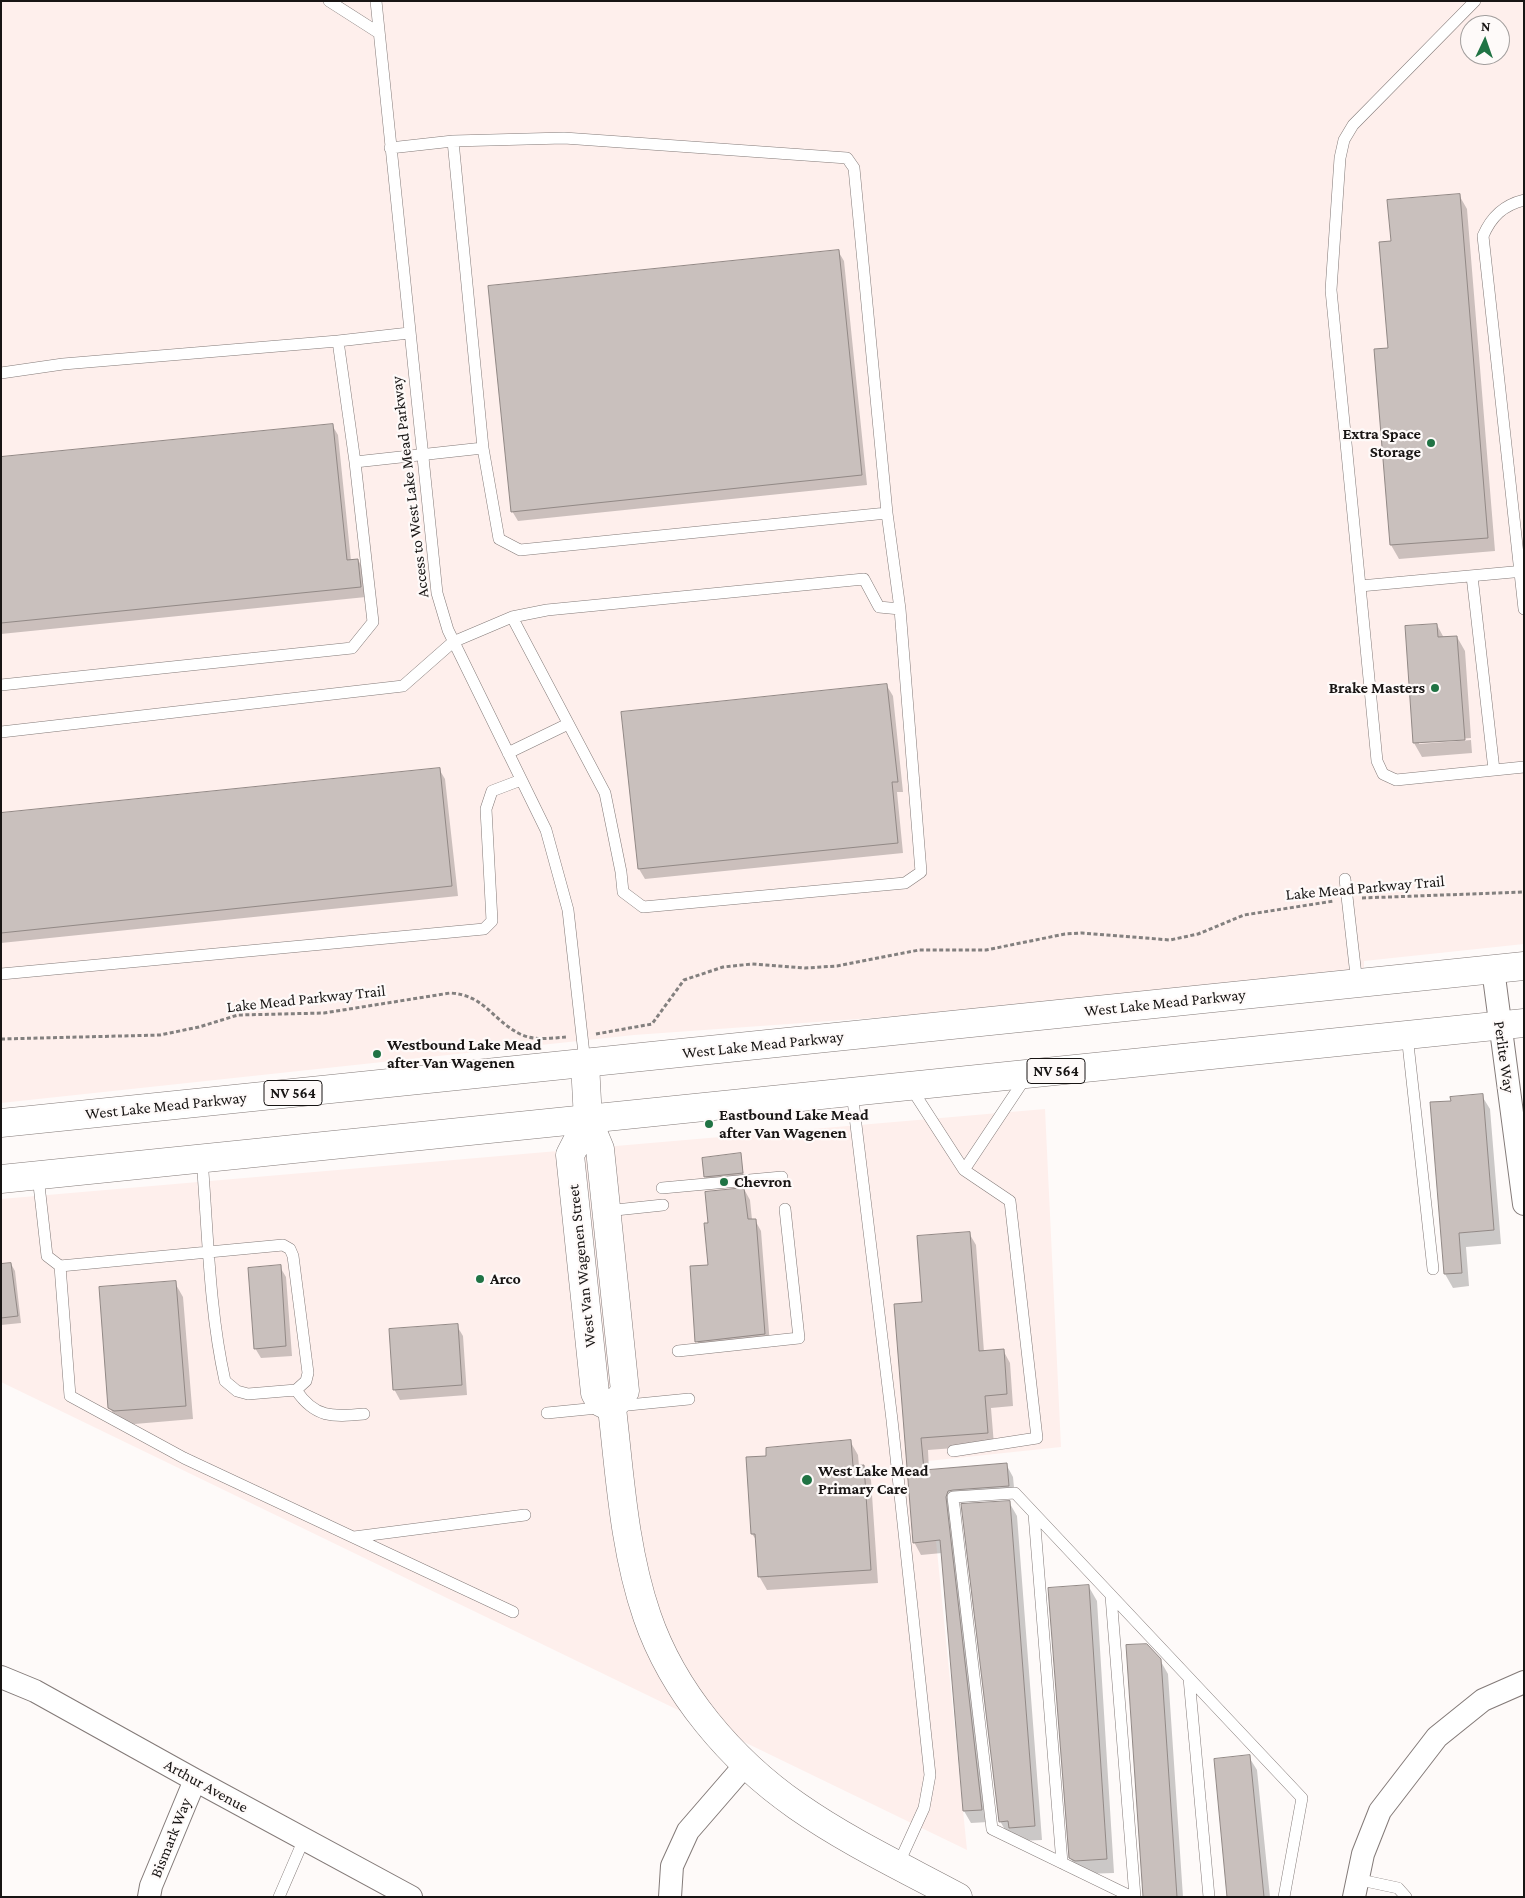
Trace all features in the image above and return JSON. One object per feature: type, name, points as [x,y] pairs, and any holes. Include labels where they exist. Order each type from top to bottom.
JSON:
[{"type":"main road","name":"West Lake Mead Parkway","points":[[1,1123],[1524,966]]},
{"type":"main road","name":"NV 564","points":[[1,1179],[202,1160],[1512,1024]]},
{"type":"main road","name":"West Van Wagenen Street","points":[[585,1063],[588,1120],[600,1149],[625,1391],[612,1408],[600,1402],[595,1393],[570,1155],[588,1120]]},
{"type":"main road","points":[[612,1408],[629,1550],[647,1617],[666,1658],[688,1696],[713,1730],[746,1764],[796,1805],[846,1838],[958,1897]]},
{"type":"street","name":"Perlite Way","points":[[1494,969],[1512,1024],[1523,1196]]},
{"type":"street","name":"Arthur Avenue","points":[[1,1677],[35,1691],[411,1897]]},
{"type":"street","points":[[1355,1888],[1380,1811],[1437,1737],[1484,1700],[1524,1682]]},
{"type":"street","points":[[670,1897],[672,1866],[688,1831],[746,1764]]},
{"type":"street","name":"Bismark Way","points":[[149,1897],[151,1886],[195,1780]]},
{"type":"lane","points":[[328,1],[379,33]]},
{"type":"lane","name":"Access to West Lake Mead Parkway","points":[[376,1],[421,455],[437,593],[453,642],[546,830],[568,910],[585,1063]]},
{"type":"lane","points":[[1475,1],[1353,125],[1344,140],[1340,158],[1331,290],[1377,760],[1383,774],[1396,780],[1524,767]]},
{"type":"lane","points":[[390,148],[453,141],[564,138],[847,158],[854,168],[887,513],[900,609],[921,872],[905,883],[643,907],[623,892],[621,872],[605,793],[512,617]]},
{"type":"lane","points":[[453,141],[483,448],[499,539],[520,550],[887,513]]},
{"type":"lane","points":[[1524,200],[1504,208],[1489,222],[1483,236],[1522,571],[1524,609]]},
{"type":"lane","points":[[1,373],[63,364],[338,341],[409,333]]},
{"type":"lane","points":[[1,685],[352,648],[374,622],[338,341]]},
{"type":"lane","points":[[355,462],[483,448]]},
{"type":"lane","points":[[1360,586],[1522,571]]},
{"type":"lane","points":[[1472,576],[1494,770]]},
{"type":"lane","points":[[1,732],[403,686],[453,642],[512,617],[547,610],[864,579],[879,607],[900,609]]},
{"type":"lane","points":[[508,753],[568,724]]},
{"type":"lane","points":[[1,974],[484,929],[492,920],[486,809],[492,791],[521,780]]},
{"type":"lane","points":[[1344,879],[1357,984]]},
{"type":"lane","points":[[1407,1035],[1433,1269]]},
{"type":"lane","points":[[964,1170],[1028,1074]]},
{"type":"lane","points":[[910,1086],[964,1170],[1010,1200],[1037,1438],[953,1451]]},
{"type":"lane","points":[[852,1092],[894,1430],[930,1775],[924,1808],[898,1865]]},
{"type":"lane","points":[[38,1176],[47,1256],[60,1266],[209,1252],[283,1245],[290,1249],[293,1256],[308,1373],[306,1381],[296,1390],[248,1394],[237,1391],[225,1381],[215,1318],[209,1252],[202,1160]]},
{"type":"lane","points":[[662,1188],[782,1177]]},
{"type":"lane","points":[[606,1211],[663,1205]]},
{"type":"lane","points":[[678,1351],[799,1338],[785,1209]]},
{"type":"lane","points":[[60,1266],[70,1396],[184,1458],[513,1612]]},
{"type":"lane","points":[[296,1390],[304,1401],[318,1412],[328,1416],[364,1414]]},
{"type":"lane","points":[[547,1413],[689,1399]]},
{"type":"lane","points":[[1111,1596],[1133,1897],[992,1829],[954,1497],[1015,1493],[1302,1798],[1284,1897]]},
{"type":"lane","points":[[1034,1514],[1062,1863]]},
{"type":"lane","points":[[354,1537],[525,1515]]},
{"type":"lane","points":[[1189,1678],[1209,1897]]},
{"type":"lane","points":[[279,1897],[304,1839]]},
{"type":"lane","points":[[1355,1888],[1398,1888],[1406,1897]]},
{"type":"path","name":"Lake Mead Parkway Trail","points":[[1,1039],[160,1035],[199,1027],[238,1015],[324,1013],[450,993],[470,996],[522,1035],[542,1038],[583,1036],[652,1024],[684,980],[723,967],[752,964],[805,968],[837,966],[919,950],[986,950],[1065,934],[1082,933],[1170,940],[1198,934],[1244,915],[1347,899],[1422,894],[1524,892]]},
{"type":"shaded area","points":[[1,1],[1524,1],[1524,944],[1364,961],[1364,983],[634,1035],[1,1103]]},
{"type":"shaded area","points":[[1045,1109],[1061,1447],[928,1461],[967,1850],[1,1382],[1,1199]]},
{"type":"building","name":"Extra Space Storage","points":[[1460,194],[1488,538],[1390,545],[1374,349],[1388,348],[1379,242],[1391,241],[1387,200]]},
{"type":"building","points":[[839,250],[862,475],[511,512],[488,286]]},
{"type":"building","points":[[333,424],[347,560],[358,559],[361,587],[1,623],[1,457]]},
{"type":"building","name":"Brake Masters","points":[[1437,624],[1438,637],[1457,636],[1465,740],[1413,743],[1405,626]]},
{"type":"building","points":[[887,684],[898,782],[892,782],[898,843],[638,869],[621,712]]},
{"type":"building","points":[[440,768],[452,886],[1,933],[1,813]]},
{"type":"building","points":[[1483,1094],[1494,1230],[1459,1233],[1462,1273],[1444,1274],[1430,1102],[1451,1101],[1450,1097]]},
{"type":"building","points":[[741,1153],[743,1173],[704,1177],[702,1158]]},
{"type":"building","points":[[744,1188],[748,1219],[756,1219],[765,1334],[695,1342],[690,1266],[708,1265],[704,1223],[708,1223],[705,1192]]},
{"type":"building","points":[[970,1232],[979,1351],[1004,1349],[1007,1394],[985,1396],[988,1433],[921,1438],[924,1470],[1007,1463],[1009,1486],[953,1490],[948,1491],[946,1497],[982,1810],[963,1811],[940,1540],[913,1543],[894,1304],[922,1302],[917,1236]]},
{"type":"building","points":[[11,1263],[18,1316],[1,1318],[1,1264]]},
{"type":"building","points":[[281,1265],[286,1346],[254,1349],[248,1268]]},
{"type":"building","points":[[176,1281],[186,1406],[114,1411],[108,1408],[99,1287]]},
{"type":"building","points":[[458,1324],[462,1385],[393,1390],[389,1329]]},
{"type":"building","points":[[851,1440],[853,1466],[864,1465],[871,1570],[758,1577],[755,1534],[751,1534],[746,1457],[766,1456],[766,1448]]},
{"type":"building","points":[[1010,1501],[1035,1826],[1009,1828],[1008,1821],[999,1822],[961,1504]]},
{"type":"building","points":[[1089,1585],[1107,1859],[1075,1861],[1069,1858],[1048,1588]]},
{"type":"building","points":[[1147,1644],[1161,1659],[1177,1897],[1143,1897],[1126,1645]]},
{"type":"building","points":[[1250,1755],[1264,1897],[1227,1897],[1214,1759]]},
{"type":"place","name":"Extra Space Storage","points":[[1431,443]]},
{"type":"place","name":"Brake Masters","points":[[1435,688]]},
{"type":"place","name":"Westbound Lake Mead after Van Wagenen","points":[[377,1054]]},
{"type":"place","name":"Eastbound Lake Mead after Van Wagenen","points":[[709,1124]]},
{"type":"place","name":"Chevron","points":[[724,1182]]},
{"type":"place","name":"Arco","points":[[480,1279]]},
{"type":"place","name":"West Lake Mead Primary Care","points":[[807,1480]]}]
